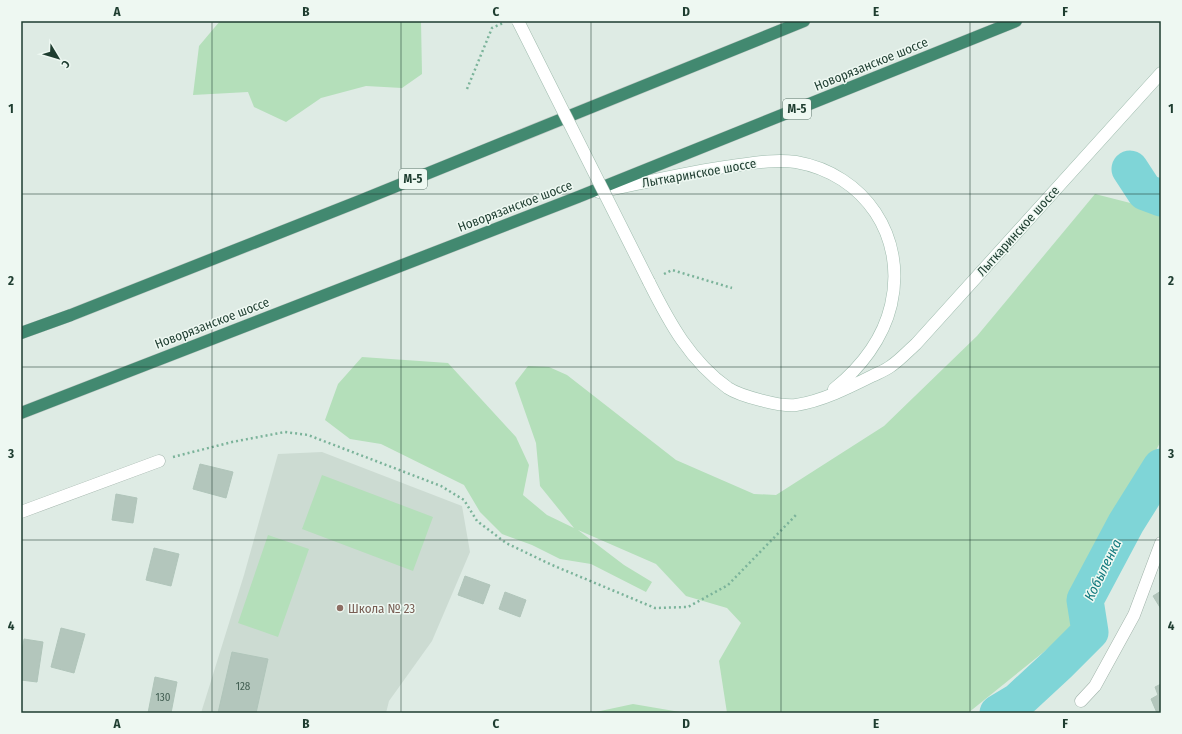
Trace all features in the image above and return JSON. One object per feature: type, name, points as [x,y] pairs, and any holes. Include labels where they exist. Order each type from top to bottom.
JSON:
[{"type":"highway","name":"М-5","points":[[21,333],[86,309],[804,21]]},
{"type":"highway","name":"Новорязанское шоссе","points":[[21,413],[578,197],[1016,21]]},
{"type":"main road","name":"Лыткаринское шоссе","points":[[518,21],[649,282],[683,344],[706,369],[729,388],[760,400],[794,405],[823,398],[852,386],[890,367],[916,344],[1161,73]]},
{"type":"main road","name":"Лыткаринское шоссе","points":[[578,197],[702,170],[760,162],[794,162],[813,166],[831,173],[848,183],[863,196],[875,212],[884,229],[891,248],[895,267],[894,286],[891,306],[883,328],[868,354],[848,378],[823,398]]},
{"type":"main road","points":[[21,512],[159,461]]},
{"type":"main road","points":[[1081,701],[1095,686],[1134,615],[1161,543]]},
{"type":"path","points":[[467,89],[492,28],[507,21]]},
{"type":"path","points":[[649,282],[672,270],[732,288]]},
{"type":"path","points":[[159,461],[232,442],[277,433],[285,432],[308,435],[441,486],[464,500],[477,521],[506,544],[552,565],[656,608],[688,607],[728,585],[796,515]]},
{"type":"shaded area","name":"Школа № 23","points":[[322,452],[462,506],[470,552],[432,641],[389,701],[386,713],[201,713],[244,575],[278,454]]},
{"type":"green space","points":[[220,21],[421,21],[422,74],[402,88],[366,86],[321,98],[286,122],[254,107],[248,92],[193,95],[199,46]]},
{"type":"green space","points":[[1095,194],[1154,209],[1161,214],[1161,441],[1076,599],[1071,630],[968,713],[727,713],[719,661],[741,623],[727,608],[686,596],[656,564],[578,530],[624,565],[652,582],[646,592],[591,564],[560,559],[532,545],[502,534],[480,512],[464,485],[381,444],[350,439],[325,420],[338,384],[362,357],[448,363],[516,437],[529,465],[523,495],[547,515],[574,528],[540,486],[536,443],[515,383],[528,366],[549,367],[567,375],[676,460],[754,494],[776,495],[884,426],[977,336]]},
{"type":"green space","points":[[322,475],[433,517],[413,571],[302,529]]},
{"type":"green space","points":[[268,535],[309,549],[278,637],[238,623]]},
{"type":"green space","points":[[633,704],[680,712],[681,713],[591,713]]},
{"type":"building","points":[[200,464],[233,472],[226,498],[193,489]]},
{"type":"building","points":[[116,494],[137,498],[133,523],[112,520]]},
{"type":"building","points":[[154,548],[179,554],[171,586],[146,580]]},
{"type":"building","points":[[465,576],[490,585],[483,604],[458,595]]},
{"type":"building","points":[[1161,591],[1161,609],[1153,596]]},
{"type":"building","points":[[505,592],[526,600],[520,617],[499,609]]},
{"type":"building","points":[[61,628],[85,634],[74,673],[51,667]]},
{"type":"building","points":[[24,639],[43,642],[37,682],[21,680],[21,657]]},
{"type":"building","points":[[232,652],[268,659],[256,713],[218,713]]},
{"type":"building","points":[[155,677],[177,682],[171,713],[148,713]]},
{"type":"building","points":[[1161,684],[1161,713],[1157,713],[1151,699],[1158,695],[1155,687]]},
{"type":"waterway","name":"Кобыленка","points":[[1130,169],[1145,192],[1161,198]]},
{"type":"waterway","name":"Кобыленка","points":[[998,713],[1018,701],[1090,632],[1085,600],[1126,523],[1161,467]]},
{"type":"place","name":"Школа № 23","points":[[340,608]]}]
